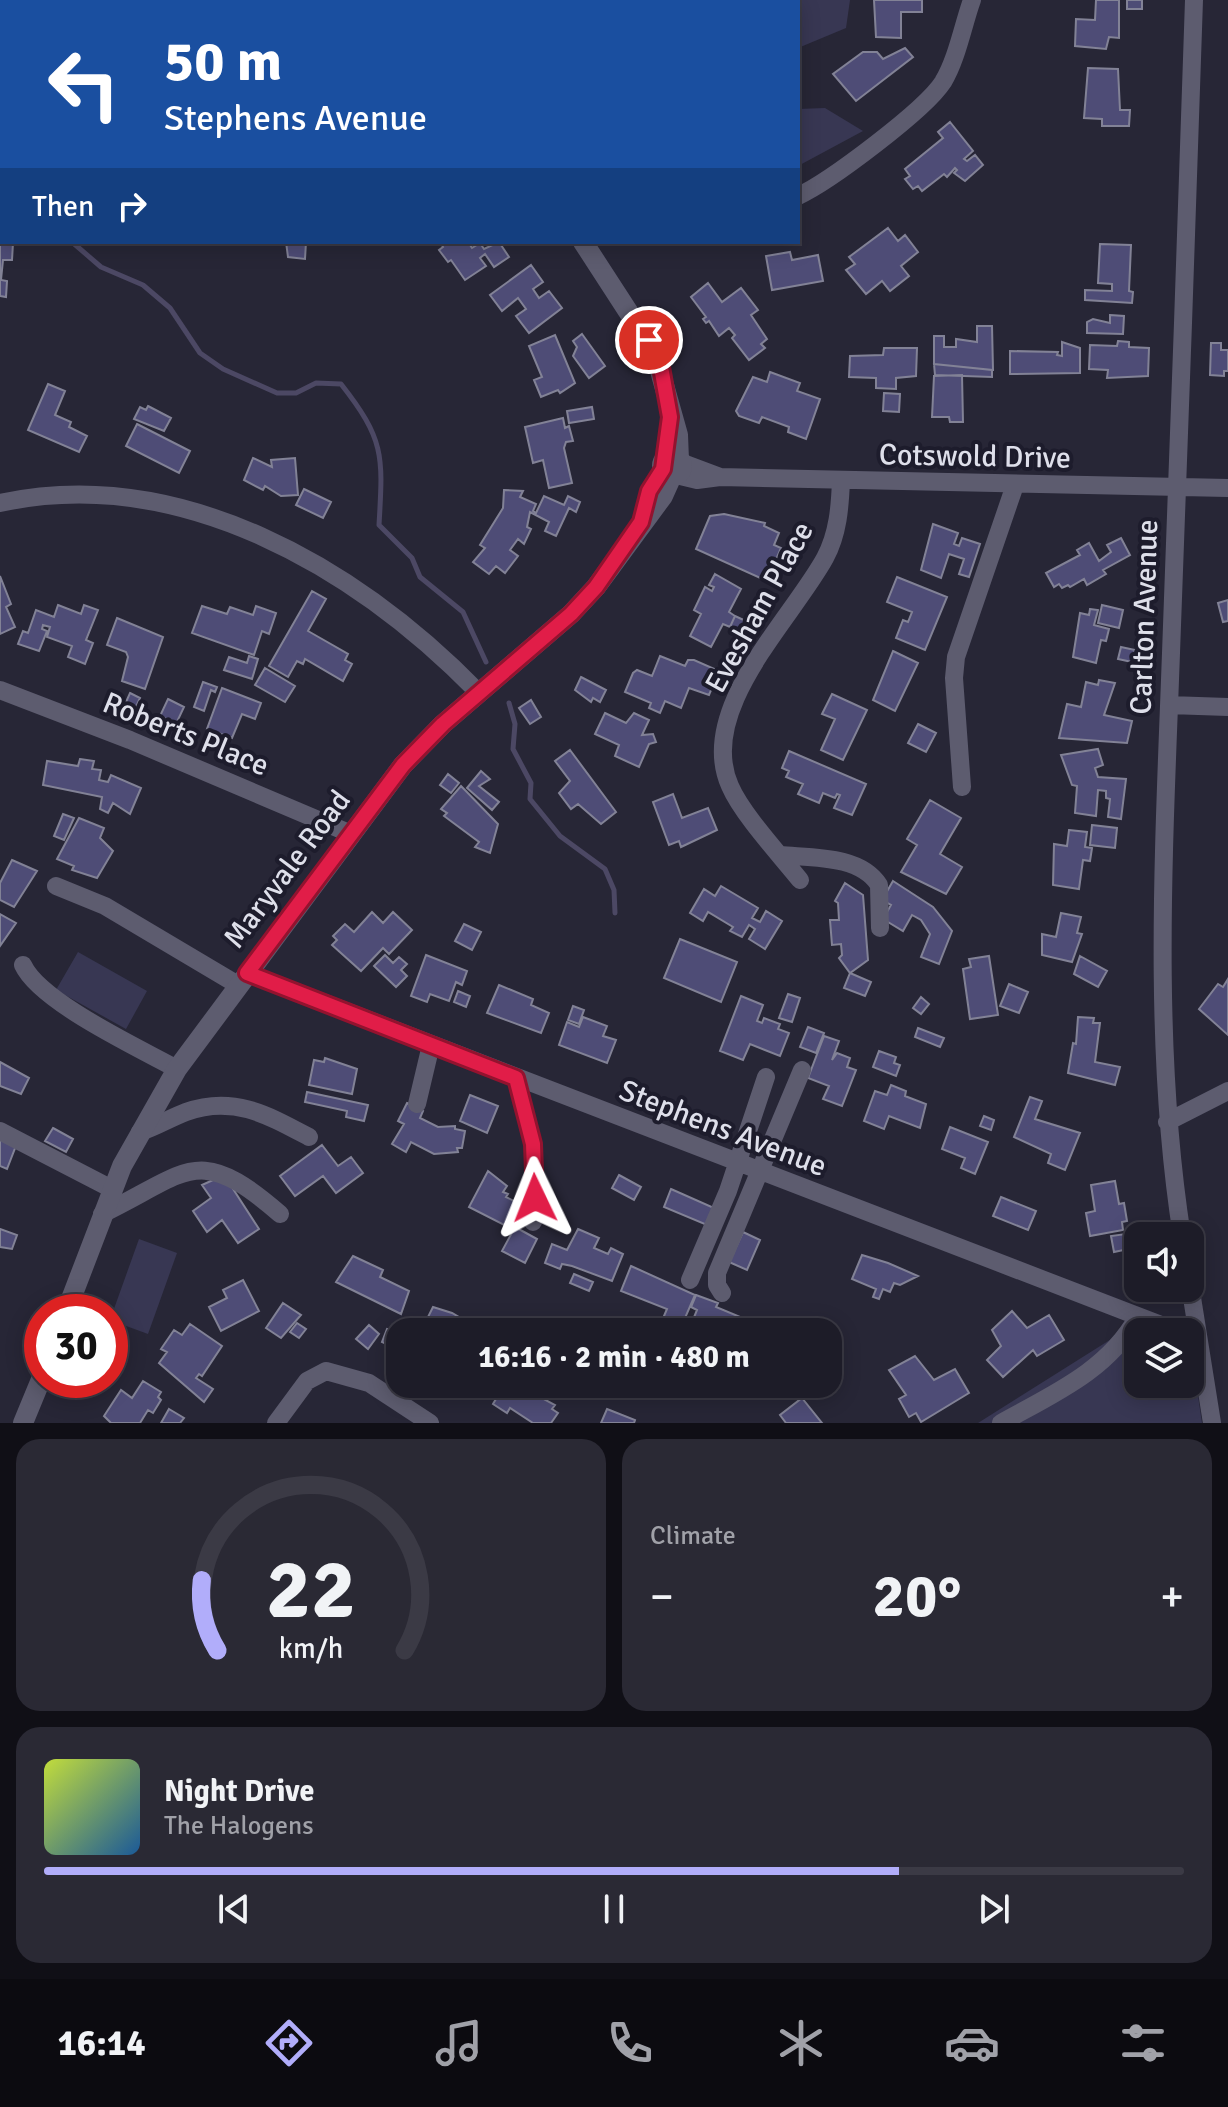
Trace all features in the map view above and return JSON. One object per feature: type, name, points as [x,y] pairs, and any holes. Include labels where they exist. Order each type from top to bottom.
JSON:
[{"type":"street","points":[[800,195],[913,115],[931,98],[945,79],[972,0]]},
{"type":"street","name":"Carlton Avenue","points":[[1180,1222],[1167,1122],[1163,1043],[1169,705],[1194,0]]},
{"type":"street","name":"Maryvale Road","points":[[73,1294],[112,1189],[140,1132],[177,1069],[349,833],[403,765],[479,693],[571,614],[596,587],[641,522],[649,491],[672,467],[670,417],[661,367],[649,340],[584,244]]},
{"type":"street","name":"Cotswold Drive","points":[[672,467],[697,480],[720,477],[1228,488]]},
{"type":"street","name":"Evesham Place","points":[[800,880],[731,789],[721,761],[723,740],[739,695],[761,652],[825,557],[839,515],[841,480]]},
{"type":"street","points":[[962,787],[954,678],[956,657],[1015,485]]},
{"type":"street","points":[[0,503],[81,494],[124,497],[215,517],[327,569],[405,625],[479,693]]},
{"type":"street","name":"Roberts Place","points":[[0,690],[130,740],[349,833]]},
{"type":"street","points":[[1169,705],[1228,707]]},
{"type":"street","points":[[780,855],[839,861],[866,871],[879,885],[880,928]]},
{"type":"street","name":"Stephens Avenue","points":[[56,886],[105,906],[243,979],[431,1045],[1137,1318]]},
{"type":"street","points":[[23,965],[33,982],[55,998],[177,1069]]},
{"type":"street","points":[[417,1104],[431,1045]]},
{"type":"street","points":[[722,1293],[717,1285],[717,1273],[802,1070]]},
{"type":"street","points":[[690,1280],[728,1191],[766,1077]]},
{"type":"street","points":[[516,1078],[533,1144],[533,1222]]},
{"type":"street","points":[[1167,1122],[1228,1091]]},
{"type":"street","points":[[140,1132],[203,1106],[230,1105],[266,1114],[309,1137]]},
{"type":"street","points":[[0,1131],[112,1189]]},
{"type":"street","points":[[102,1214],[182,1174],[210,1169],[248,1186],[280,1214]]},
{"type":"street","points":[[1001,1423],[1081,1378],[1111,1355],[1124,1336]]},
{"type":"street","points":[[276,1423],[307,1381],[326,1371],[369,1383],[430,1423]]},
{"type":"street","points":[[1204,1384],[1212,1423]]},
{"type":"street","points":[[23,1423],[33,1398]]},
{"type":"shaded area","points":[[800,0],[850,0],[846,28],[800,47]]},
{"type":"shaded area","points":[[825,108],[863,131],[800,165],[800,109]]},
{"type":"shaded area","points":[[78,952],[147,991],[126,1029],[56,990]]},
{"type":"shaded area","points":[[139,1239],[177,1253],[148,1334],[128,1327],[128,1294],[119,1294]]},
{"type":"shaded area","points":[[1124,1331],[1124,1398],[1198,1398],[1202,1423],[978,1423]]},
{"type":"building","points":[[874,0],[922,0],[922,12],[901,12],[901,38],[876,37]]},
{"type":"building","points":[[1096,0],[1119,0],[1119,38],[1109,37],[1106,49],[1075,46],[1076,19],[1095,20]]},
{"type":"building","points":[[1127,0],[1142,0],[1142,9],[1127,9]]},
{"type":"building","points":[[905,48],[913,57],[856,101],[833,74],[863,52],[877,52],[883,59]]},
{"type":"building","points":[[1088,68],[1118,69],[1120,110],[1130,110],[1129,126],[1102,126],[1102,119],[1084,118]]},
{"type":"building","points":[[950,122],[973,151],[964,159],[967,161],[975,155],[983,165],[965,181],[954,173],[955,168],[947,177],[944,174],[922,191],[918,186],[913,189],[905,179],[910,176],[905,169],[943,138],[938,132]]},
{"type":"building","points":[[888,228],[898,241],[905,235],[918,252],[901,266],[909,276],[890,291],[882,281],[866,294],[846,270],[855,264],[849,257]]},
{"type":"building","points":[[0,244],[13,244],[12,260],[3,260],[1,280],[7,281],[6,297],[0,296]]},
{"type":"building","points":[[286,244],[306,244],[305,259],[288,257]]},
{"type":"building","points":[[441,244],[469,244],[472,248],[481,244],[484,249],[500,244],[509,257],[494,267],[485,254],[480,258],[486,266],[465,280],[451,260],[448,262],[439,250],[443,247]]},
{"type":"building","points":[[1100,244],[1131,245],[1129,291],[1133,292],[1132,303],[1085,300],[1085,290],[1112,291],[1112,284],[1098,283]]},
{"type":"building","points":[[790,252],[792,260],[818,255],[823,281],[772,290],[766,256]]},
{"type":"building","points":[[531,265],[543,282],[533,289],[539,298],[549,291],[562,308],[529,333],[516,316],[526,309],[518,298],[502,311],[490,295]]},
{"type":"building","points":[[708,283],[722,302],[741,288],[758,310],[751,315],[767,339],[761,344],[765,348],[749,360],[732,338],[735,335],[729,328],[719,336],[709,321],[706,323],[703,319],[706,317],[691,297]]},
{"type":"building","points":[[1110,315],[1124,316],[1123,334],[1087,333],[1087,322],[1093,319],[1110,323]]},
{"type":"building","points":[[977,326],[992,326],[993,370],[934,364],[934,336],[944,336],[944,347],[956,347],[956,339],[977,342]]},
{"type":"building","points":[[582,334],[605,366],[589,378],[573,356],[577,347],[573,341]]},
{"type":"building","points":[[555,335],[575,383],[560,393],[558,390],[541,397],[534,380],[542,377],[529,346]]},
{"type":"building","points":[[1118,341],[1129,342],[1129,347],[1149,348],[1148,376],[1107,378],[1108,370],[1089,369],[1090,345],[1117,346]]},
{"type":"building","points":[[1062,342],[1080,348],[1080,373],[1010,374],[1010,351],[1058,352],[1057,355],[1062,356]]},
{"type":"building","points":[[1211,343],[1221,343],[1221,350],[1228,350],[1228,371],[1224,371],[1224,376],[1210,375]]},
{"type":"building","points":[[884,348],[917,348],[916,376],[896,378],[896,389],[876,388],[876,378],[849,377],[850,356],[883,355]]},
{"type":"building","points":[[934,364],[992,370],[992,377],[935,375]]},
{"type":"building","points":[[770,372],[800,383],[797,391],[820,399],[806,439],[788,432],[789,427],[762,417],[759,423],[739,416],[736,411],[753,377],[767,382]]},
{"type":"building","points":[[962,375],[963,422],[950,422],[949,417],[932,417],[934,376]]},
{"type":"building","points":[[48,384],[65,391],[55,415],[71,422],[69,427],[87,436],[79,452],[28,430]]},
{"type":"building","points":[[884,393],[900,394],[899,412],[883,411]]},
{"type":"building","points":[[148,406],[171,418],[164,431],[134,419],[140,407],[146,410]]},
{"type":"building","points":[[592,407],[594,419],[569,423],[567,411]]},
{"type":"building","points":[[563,418],[573,441],[566,442],[564,448],[572,483],[549,488],[543,460],[533,463],[525,427]]},
{"type":"building","points":[[137,424],[190,451],[179,473],[126,446]]},
{"type":"building","points":[[253,458],[272,467],[271,460],[295,458],[298,495],[281,496],[265,486],[263,490],[244,480]]},
{"type":"building","points":[[304,489],[331,502],[323,518],[296,505]]},
{"type":"building","points":[[504,490],[523,491],[520,497],[536,504],[533,511],[536,513],[544,496],[564,505],[568,496],[580,502],[576,512],[569,508],[556,536],[545,531],[549,522],[530,512],[527,527],[531,529],[524,544],[518,539],[510,550],[518,556],[505,573],[496,566],[489,574],[473,562],[485,548],[480,545],[503,508]]},
{"type":"building","points":[[724,514],[765,523],[764,526],[779,533],[774,545],[781,548],[767,581],[696,549],[710,516]]},
{"type":"building","points":[[933,524],[958,533],[954,544],[959,546],[962,538],[980,544],[969,577],[959,574],[964,559],[949,554],[941,578],[921,570]]},
{"type":"building","points":[[1121,538],[1130,555],[1103,570],[1106,574],[1087,585],[1084,579],[1070,587],[1062,588],[1059,584],[1054,587],[1046,573],[1080,555],[1077,550],[1089,543],[1099,561],[1111,552],[1107,545]]},
{"type":"building","points":[[715,574],[741,589],[729,612],[735,616],[730,627],[723,624],[711,647],[690,636],[701,614],[694,610],[705,587],[712,591],[714,587],[709,585]]},
{"type":"building","points":[[0,576],[11,604],[6,607],[15,627],[0,634]]},
{"type":"building","points":[[897,577],[947,597],[925,650],[896,638],[903,620],[908,622],[912,612],[887,602]]},
{"type":"building","points":[[312,591],[326,599],[308,631],[348,654],[345,660],[352,664],[343,681],[305,659],[303,664],[297,661],[288,677],[269,666]]},
{"type":"building","points":[[1228,600],[1228,621],[1223,622],[1218,603]]},
{"type":"building","points":[[58,605],[81,614],[84,605],[98,610],[86,640],[93,643],[85,664],[68,657],[72,646],[47,637],[50,627],[43,625],[42,629],[47,631],[39,651],[18,644],[23,631],[28,633],[36,610],[54,617]]},
{"type":"building","points":[[1102,605],[1123,610],[1119,628],[1098,623]]},
{"type":"building","points":[[202,606],[227,614],[230,607],[253,615],[256,606],[276,613],[269,634],[262,631],[254,655],[192,633]]},
{"type":"building","points":[[1090,609],[1098,610],[1094,625],[1109,629],[1106,641],[1101,640],[1096,663],[1073,657],[1080,613],[1089,615]]},
{"type":"building","points":[[735,616],[748,622],[742,634],[730,627]]},
{"type":"building","points":[[117,618],[163,637],[145,689],[122,681],[128,657],[126,652],[107,645]]},
{"type":"building","points":[[1121,647],[1135,650],[1132,662],[1118,659]]},
{"type":"building","points":[[893,651],[918,663],[895,711],[873,700]]},
{"type":"building","points":[[249,656],[258,659],[252,679],[224,670],[229,657],[247,663]]},
{"type":"building","points":[[660,656],[685,666],[688,660],[694,660],[719,671],[709,695],[689,688],[681,708],[665,701],[660,713],[649,708],[651,703],[625,692],[637,670],[652,676]]},
{"type":"building","points":[[265,668],[295,686],[285,702],[255,685]]},
{"type":"building","points":[[581,677],[606,690],[600,702],[593,698],[591,702],[575,690]]},
{"type":"building","points":[[1099,680],[1115,683],[1104,715],[1132,721],[1127,743],[1059,738],[1067,704],[1081,707],[1086,682],[1098,685]]},
{"type":"building","points":[[203,682],[217,687],[215,692],[211,690],[204,711],[194,707]]},
{"type":"building","points":[[222,688],[261,703],[255,719],[242,714],[232,738],[207,729]]},
{"type":"building","points":[[130,693],[140,698],[136,707],[126,702]]},
{"type":"building","points":[[832,694],[867,710],[843,760],[821,750],[835,719],[822,714]]},
{"type":"building","points":[[168,699],[184,707],[176,724],[160,716]]},
{"type":"building","points":[[531,700],[541,717],[530,724],[519,708]]},
{"type":"building","points":[[605,713],[626,723],[634,713],[649,720],[642,735],[653,734],[656,742],[649,744],[639,767],[615,756],[619,745],[595,734]]},
{"type":"building","points":[[918,724],[936,733],[926,752],[908,743]]},
{"type":"building","points":[[1098,749],[1103,765],[1095,768],[1098,777],[1126,779],[1121,819],[1108,817],[1110,799],[1106,798],[1106,791],[1098,790],[1096,816],[1075,813],[1077,786],[1072,785],[1061,755]]},
{"type":"building","points":[[570,750],[616,812],[601,824],[578,804],[571,809],[559,793],[570,781],[555,761]]},
{"type":"building","points":[[789,751],[866,784],[852,815],[834,808],[840,795],[837,794],[835,798],[823,793],[819,803],[798,794],[803,784],[786,777],[789,771],[782,768]]},
{"type":"building","points":[[80,759],[94,761],[92,769],[101,770],[99,780],[108,782],[111,775],[141,788],[130,814],[113,803],[108,813],[100,809],[102,797],[43,785],[47,761],[78,766]]},
{"type":"building","points":[[481,771],[490,779],[479,786],[499,802],[492,810],[467,788]]},
{"type":"building","points":[[448,774],[459,783],[451,793],[440,785]]},
{"type":"building","points":[[461,786],[498,824],[490,853],[475,847],[479,842],[444,816],[447,813],[441,809]]},
{"type":"building","points":[[673,794],[682,818],[708,808],[717,830],[681,847],[679,841],[669,845],[653,802]]},
{"type":"building","points":[[930,800],[961,818],[940,854],[962,867],[946,894],[901,872],[917,845],[907,839]]},
{"type":"building","points":[[63,814],[74,818],[64,840],[54,836]]},
{"type":"building","points":[[79,818],[104,828],[100,838],[113,851],[97,878],[72,870],[74,866],[57,859]]},
{"type":"building","points":[[1092,825],[1117,828],[1115,848],[1090,845]]},
{"type":"building","points":[[1069,830],[1087,832],[1085,847],[1092,848],[1090,861],[1083,860],[1079,889],[1053,885],[1054,844],[1067,846]]},
{"type":"building","points":[[12,860],[37,871],[14,907],[0,900],[0,883]]},
{"type":"building","points":[[893,881],[933,907],[952,931],[939,964],[921,957],[930,934],[921,920],[912,915],[903,931],[883,919],[891,905],[882,900]]},
{"type":"building","points":[[845,883],[863,895],[868,960],[850,973],[839,958],[842,955],[841,944],[832,945],[830,920],[839,920],[838,903],[835,901]]},
{"type":"building","points":[[721,886],[758,908],[752,918],[760,922],[766,911],[782,921],[765,949],[749,939],[755,929],[749,925],[742,937],[730,931],[733,927],[708,912],[703,921],[690,913],[704,889],[715,896]]},
{"type":"building","points":[[372,912],[383,923],[393,912],[412,930],[389,954],[383,948],[361,971],[332,945],[337,940],[333,936],[345,924],[354,932]]},
{"type":"building","points":[[1061,913],[1081,917],[1077,933],[1082,934],[1072,962],[1042,955],[1042,934],[1056,937]]},
{"type":"building","points":[[0,914],[16,923],[0,946]]},
{"type":"building","points":[[464,924],[481,932],[472,950],[455,941]]},
{"type":"building","points":[[680,939],[737,962],[721,1002],[664,978]]},
{"type":"building","points":[[385,955],[393,963],[399,957],[407,964],[401,970],[407,976],[396,987],[374,966]]},
{"type":"building","points":[[426,955],[467,971],[462,985],[456,982],[449,1001],[430,994],[427,1002],[411,996]]},
{"type":"building","points":[[989,956],[998,1015],[970,1019],[963,969],[971,967],[969,959]]},
{"type":"building","points":[[1080,956],[1107,971],[1098,987],[1074,974]]},
{"type":"building","points":[[850,973],[871,982],[865,996],[844,988]]},
{"type":"building","points":[[1228,979],[1228,1035],[1199,1009],[1218,984],[1223,987]]},
{"type":"building","points":[[1009,984],[1028,992],[1019,1013],[1000,1006]]},
{"type":"building","points":[[499,985],[533,999],[531,1005],[549,1013],[541,1033],[487,1013]]},
{"type":"building","points":[[458,991],[470,996],[466,1007],[454,1002]]},
{"type":"building","points":[[788,994],[800,998],[792,1022],[779,1018]]},
{"type":"building","points":[[741,996],[763,1005],[757,1021],[762,1023],[764,1018],[780,1024],[778,1029],[789,1033],[780,1056],[750,1044],[743,1060],[720,1051]]},
{"type":"building","points":[[921,997],[929,1004],[921,1014],[913,1008]]},
{"type":"building","points":[[573,1006],[584,1010],[579,1024],[568,1020]]},
{"type":"building","points":[[583,1017],[607,1026],[603,1036],[616,1040],[607,1063],[559,1045],[567,1022],[579,1027]]},
{"type":"building","points":[[1078,1017],[1094,1018],[1093,1023],[1100,1023],[1095,1062],[1120,1067],[1115,1085],[1068,1073],[1073,1043],[1076,1044]]},
{"type":"building","points":[[808,1027],[824,1033],[816,1053],[800,1047]]},
{"type":"building","points":[[918,1028],[944,1038],[940,1047],[915,1037]]},
{"type":"building","points":[[824,1036],[839,1041],[832,1060],[837,1053],[850,1058],[847,1067],[856,1070],[842,1106],[823,1099],[829,1086],[808,1078]]},
{"type":"building","points":[[879,1051],[896,1057],[894,1063],[900,1065],[896,1076],[873,1067]]},
{"type":"building","points":[[325,1058],[357,1069],[352,1094],[309,1085],[314,1060],[324,1062]]},
{"type":"building","points":[[0,1062],[29,1078],[21,1094],[0,1086]]},
{"type":"building","points":[[891,1085],[906,1091],[905,1096],[926,1104],[920,1128],[889,1116],[884,1129],[864,1121],[875,1091],[887,1095]]},
{"type":"building","points":[[307,1092],[368,1105],[364,1121],[346,1117],[347,1111],[305,1102]]},
{"type":"building","points":[[470,1095],[498,1106],[487,1133],[460,1121]]},
{"type":"building","points":[[1030,1097],[1042,1101],[1035,1119],[1080,1133],[1065,1170],[1048,1163],[1051,1154],[1014,1137]]},
{"type":"building","points":[[407,1103],[423,1111],[420,1118],[438,1127],[455,1126],[455,1129],[465,1131],[462,1148],[457,1148],[458,1152],[434,1154],[411,1142],[406,1152],[392,1144],[404,1124],[398,1121]]},
{"type":"building","points":[[984,1116],[994,1120],[991,1130],[980,1126]]},
{"type":"building","points":[[950,1127],[988,1142],[975,1174],[961,1168],[965,1158],[942,1149]]},
{"type":"building","points":[[53,1128],[73,1139],[66,1152],[45,1141]]},
{"type":"building","points":[[0,1137],[17,1143],[7,1169],[0,1166]]},
{"type":"building","points":[[322,1145],[338,1166],[351,1157],[363,1173],[336,1193],[323,1176],[295,1196],[280,1176]]},
{"type":"building","points":[[488,1171],[507,1186],[503,1192],[508,1194],[506,1197],[524,1206],[512,1229],[469,1207]]},
{"type":"building","points":[[224,1175],[259,1229],[238,1243],[222,1220],[207,1232],[193,1211],[211,1198],[202,1185]]},
{"type":"building","points":[[619,1175],[641,1187],[634,1200],[612,1188]]},
{"type":"building","points":[[1115,1181],[1119,1204],[1124,1203],[1127,1221],[1122,1222],[1123,1230],[1090,1236],[1086,1213],[1095,1211],[1091,1185]]},
{"type":"building","points":[[671,1189],[714,1208],[707,1225],[664,1207]]},
{"type":"building","points":[[1001,1197],[1036,1211],[1028,1230],[993,1216]]},
{"type":"building","points":[[515,1227],[537,1239],[525,1263],[502,1251]]},
{"type":"building","points":[[0,1229],[17,1235],[12,1249],[0,1247]]},
{"type":"building","points":[[578,1229],[599,1238],[594,1248],[608,1254],[611,1248],[623,1254],[612,1281],[572,1266],[562,1264],[560,1269],[545,1263],[552,1244],[567,1250]]},
{"type":"building","points":[[743,1232],[760,1240],[747,1270],[729,1262]]},
{"type":"building","points":[[1124,1234],[1124,1250],[1114,1252],[1111,1236]]},
{"type":"building","points":[[862,1255],[918,1276],[900,1285],[894,1283],[890,1292],[883,1289],[879,1299],[873,1297],[876,1289],[852,1279]]},
{"type":"building","points":[[353,1256],[383,1270],[380,1277],[409,1291],[401,1314],[336,1282]]},
{"type":"building","points":[[631,1266],[695,1295],[685,1318],[663,1318],[667,1309],[621,1291]]},
{"type":"building","points":[[574,1274],[593,1282],[589,1291],[570,1283]]},
{"type":"building","points":[[243,1280],[259,1311],[221,1331],[209,1307],[227,1298],[223,1290]]},
{"type":"building","points":[[696,1295],[718,1303],[716,1307],[743,1318],[694,1318],[697,1310],[691,1307]]},
{"type":"building","points":[[283,1303],[301,1315],[281,1338],[266,1328]]},
{"type":"building","points":[[433,1307],[460,1318],[430,1318]]},
{"type":"building","points":[[1012,1311],[1027,1328],[1049,1315],[1064,1340],[1037,1356],[1033,1350],[1003,1377],[987,1360],[1001,1346],[992,1330]]},
{"type":"building","points":[[297,1323],[306,1329],[299,1338],[290,1332]]},
{"type":"building","points":[[190,1324],[222,1346],[202,1376],[199,1374],[196,1378],[213,1389],[204,1402],[159,1363],[167,1352],[161,1349],[174,1330],[182,1335]]},
{"type":"building","points":[[369,1325],[379,1334],[368,1349],[356,1339]]},
{"type":"building","points":[[915,1356],[934,1380],[955,1369],[969,1393],[921,1422],[916,1413],[909,1417],[899,1399],[906,1395],[889,1370]]},
{"type":"building","points":[[143,1381],[161,1392],[158,1397],[161,1400],[153,1413],[148,1410],[140,1423],[111,1423],[104,1416],[116,1398],[128,1398],[128,1395],[132,1398]]},
{"type":"building","points":[[497,1398],[542,1398],[555,1405],[552,1409],[558,1413],[551,1423],[533,1423],[510,1408],[507,1413],[493,1404]]},
{"type":"building","points":[[802,1398],[822,1423],[786,1423],[780,1415]]},
{"type":"building","points":[[169,1409],[184,1418],[180,1423],[161,1423]]},
{"type":"building","points":[[607,1409],[635,1420],[634,1423],[601,1423]]},
{"type":"waterway","points":[[74,244],[101,267],[143,285],[170,308],[200,353],[223,369],[277,393],[296,393],[316,383],[341,384],[366,420],[378,450],[381,482],[379,525],[412,558],[420,577],[463,612],[486,662]]},
{"type":"waterway","points":[[509,703],[515,724],[513,749],[531,783],[530,799],[560,836],[605,869],[614,890],[615,913]]},
{"type":"route","points":[[535,1198],[533,1144],[516,1078],[247,973],[349,833],[403,765],[443,724],[571,614],[596,587],[641,522],[649,491],[663,469],[670,417],[661,367],[649,340]]}]
